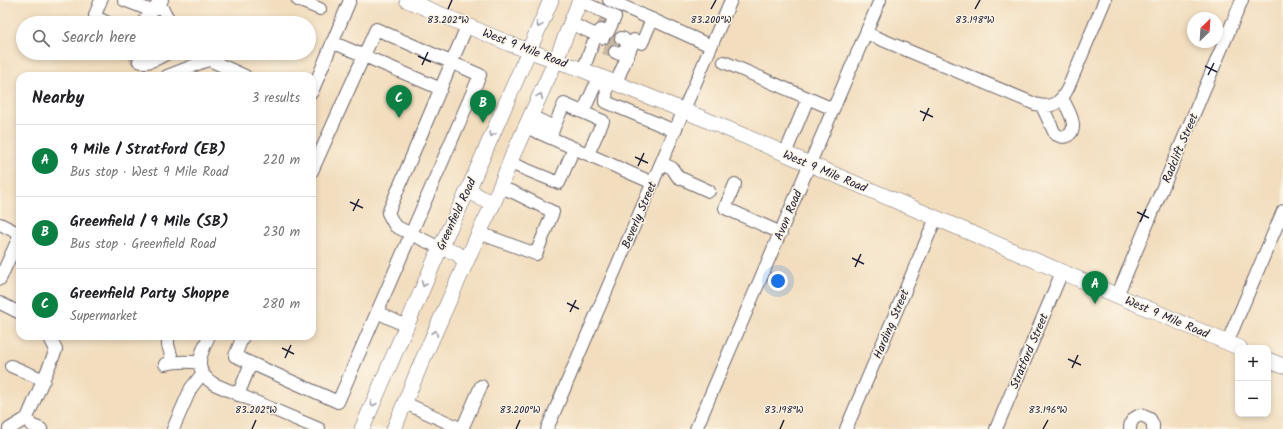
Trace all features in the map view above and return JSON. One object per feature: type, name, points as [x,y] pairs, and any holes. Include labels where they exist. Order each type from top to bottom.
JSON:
[{"type":"main road","name":"West 9 Mile Road","points":[[407,0],[528,51],[583,70],[684,111],[1233,345]]},
{"type":"main road","name":"Greenfield Road","points":[[362,429],[440,248],[469,188],[551,0]]},
{"type":"main road","points":[[394,429],[464,265],[494,202],[510,162],[556,60],[580,1]]},
{"type":"main road","points":[[469,188],[481,199],[494,202]]},
{"type":"main road","points":[[440,248],[459,255],[462,258],[464,265]]},
{"type":"main road","points":[[1271,361],[1283,366]]},
{"type":"street","points":[[96,16],[95,15],[101,0]]},
{"type":"street","points":[[124,0],[159,2]]},
{"type":"street","points":[[298,0],[320,9]]},
{"type":"street","points":[[316,82],[350,0]]},
{"type":"street","name":"Beverly Street","points":[[547,429],[731,0]]},
{"type":"street","name":"Avon Road","points":[[696,429],[880,0]]},
{"type":"street","points":[[866,33],[1024,100],[1042,106],[1053,105],[1062,98],[1068,88],[1105,0]]},
{"type":"street","name":"Radclift Street","points":[[1117,296],[1242,0]]},
{"type":"street","points":[[580,1],[607,33],[617,54],[630,49]]},
{"type":"street","points":[[612,1],[636,5],[652,19],[711,46]]},
{"type":"street","points":[[148,16],[159,2]]},
{"type":"street","points":[[159,2],[167,16]]},
{"type":"street","points":[[583,112],[630,49],[634,40],[642,43],[652,19]]},
{"type":"street","points":[[570,23],[607,33]]},
{"type":"street","points":[[440,248],[395,226],[388,213],[467,26]]},
{"type":"street","points":[[241,340],[235,356],[338,402],[480,75],[376,30],[316,162]]},
{"type":"street","points":[[583,70],[607,33]]},
{"type":"street","points":[[332,42],[440,89]]},
{"type":"street","points":[[139,61],[142,63],[154,60]]},
{"type":"street","points":[[177,72],[208,60],[230,72]]},
{"type":"street","points":[[724,62],[833,109]]},
{"type":"street","points":[[607,80],[606,102],[675,131]]},
{"type":"street","points":[[785,154],[808,98]]},
{"type":"street","points":[[1042,106],[1055,134],[1063,137],[1068,135],[1072,129],[1073,122],[1062,98]]},
{"type":"street","points":[[552,132],[564,104],[602,121],[588,154]]},
{"type":"street","points":[[528,122],[552,132],[574,148],[653,183]]},
{"type":"street","points":[[510,162],[560,183],[574,148]]},
{"type":"street","points":[[661,163],[672,168],[678,177],[709,191]]},
{"type":"street","points":[[735,184],[725,208],[781,233]]},
{"type":"street","points":[[479,233],[536,254],[553,212],[500,187]]},
{"type":"street","points":[[1233,345],[1283,210]]},
{"type":"street","name":"Harding Street","points":[[846,429],[936,218]]},
{"type":"street","points":[[0,224],[16,232]]},
{"type":"street","points":[[0,279],[16,243]]},
{"type":"street","name":"Stratford Street","points":[[996,429],[1062,272]]},
{"type":"street","points":[[0,303],[16,311]]},
{"type":"street","points":[[377,312],[406,326]]},
{"type":"street","points":[[9,429],[27,418],[56,350],[51,340]]},
{"type":"street","points":[[168,340],[169,363],[201,368]]},
{"type":"street","points":[[206,340],[201,353],[201,368],[206,379],[238,395],[319,429]]},
{"type":"street","points":[[238,395],[251,363]]},
{"type":"street","points":[[10,368],[43,382]]},
{"type":"street","points":[[173,429],[201,368]]},
{"type":"street","points":[[405,403],[462,429],[481,386]]},
{"type":"street","points":[[1130,429],[1131,422],[1134,418],[1142,415],[1150,419],[1153,429]]},
{"type":"street","points":[[27,418],[31,425],[41,429]]},
{"type":"tunnel","points":[[601,30],[606,19]]},
{"type":"tunnel","points":[[608,40],[618,44]]},
{"type":"tunnel","points":[[604,48],[615,52]]},
{"type":"place","name":"Greenfield Party Shoppe","points":[[399,118]]},
{"type":"place","name":"Greenfield / 9 Mile (SB)","points":[[483,123]]},
{"type":"place","name":"9 Mile / Stratford (EB)","points":[[1095,304]]}]
